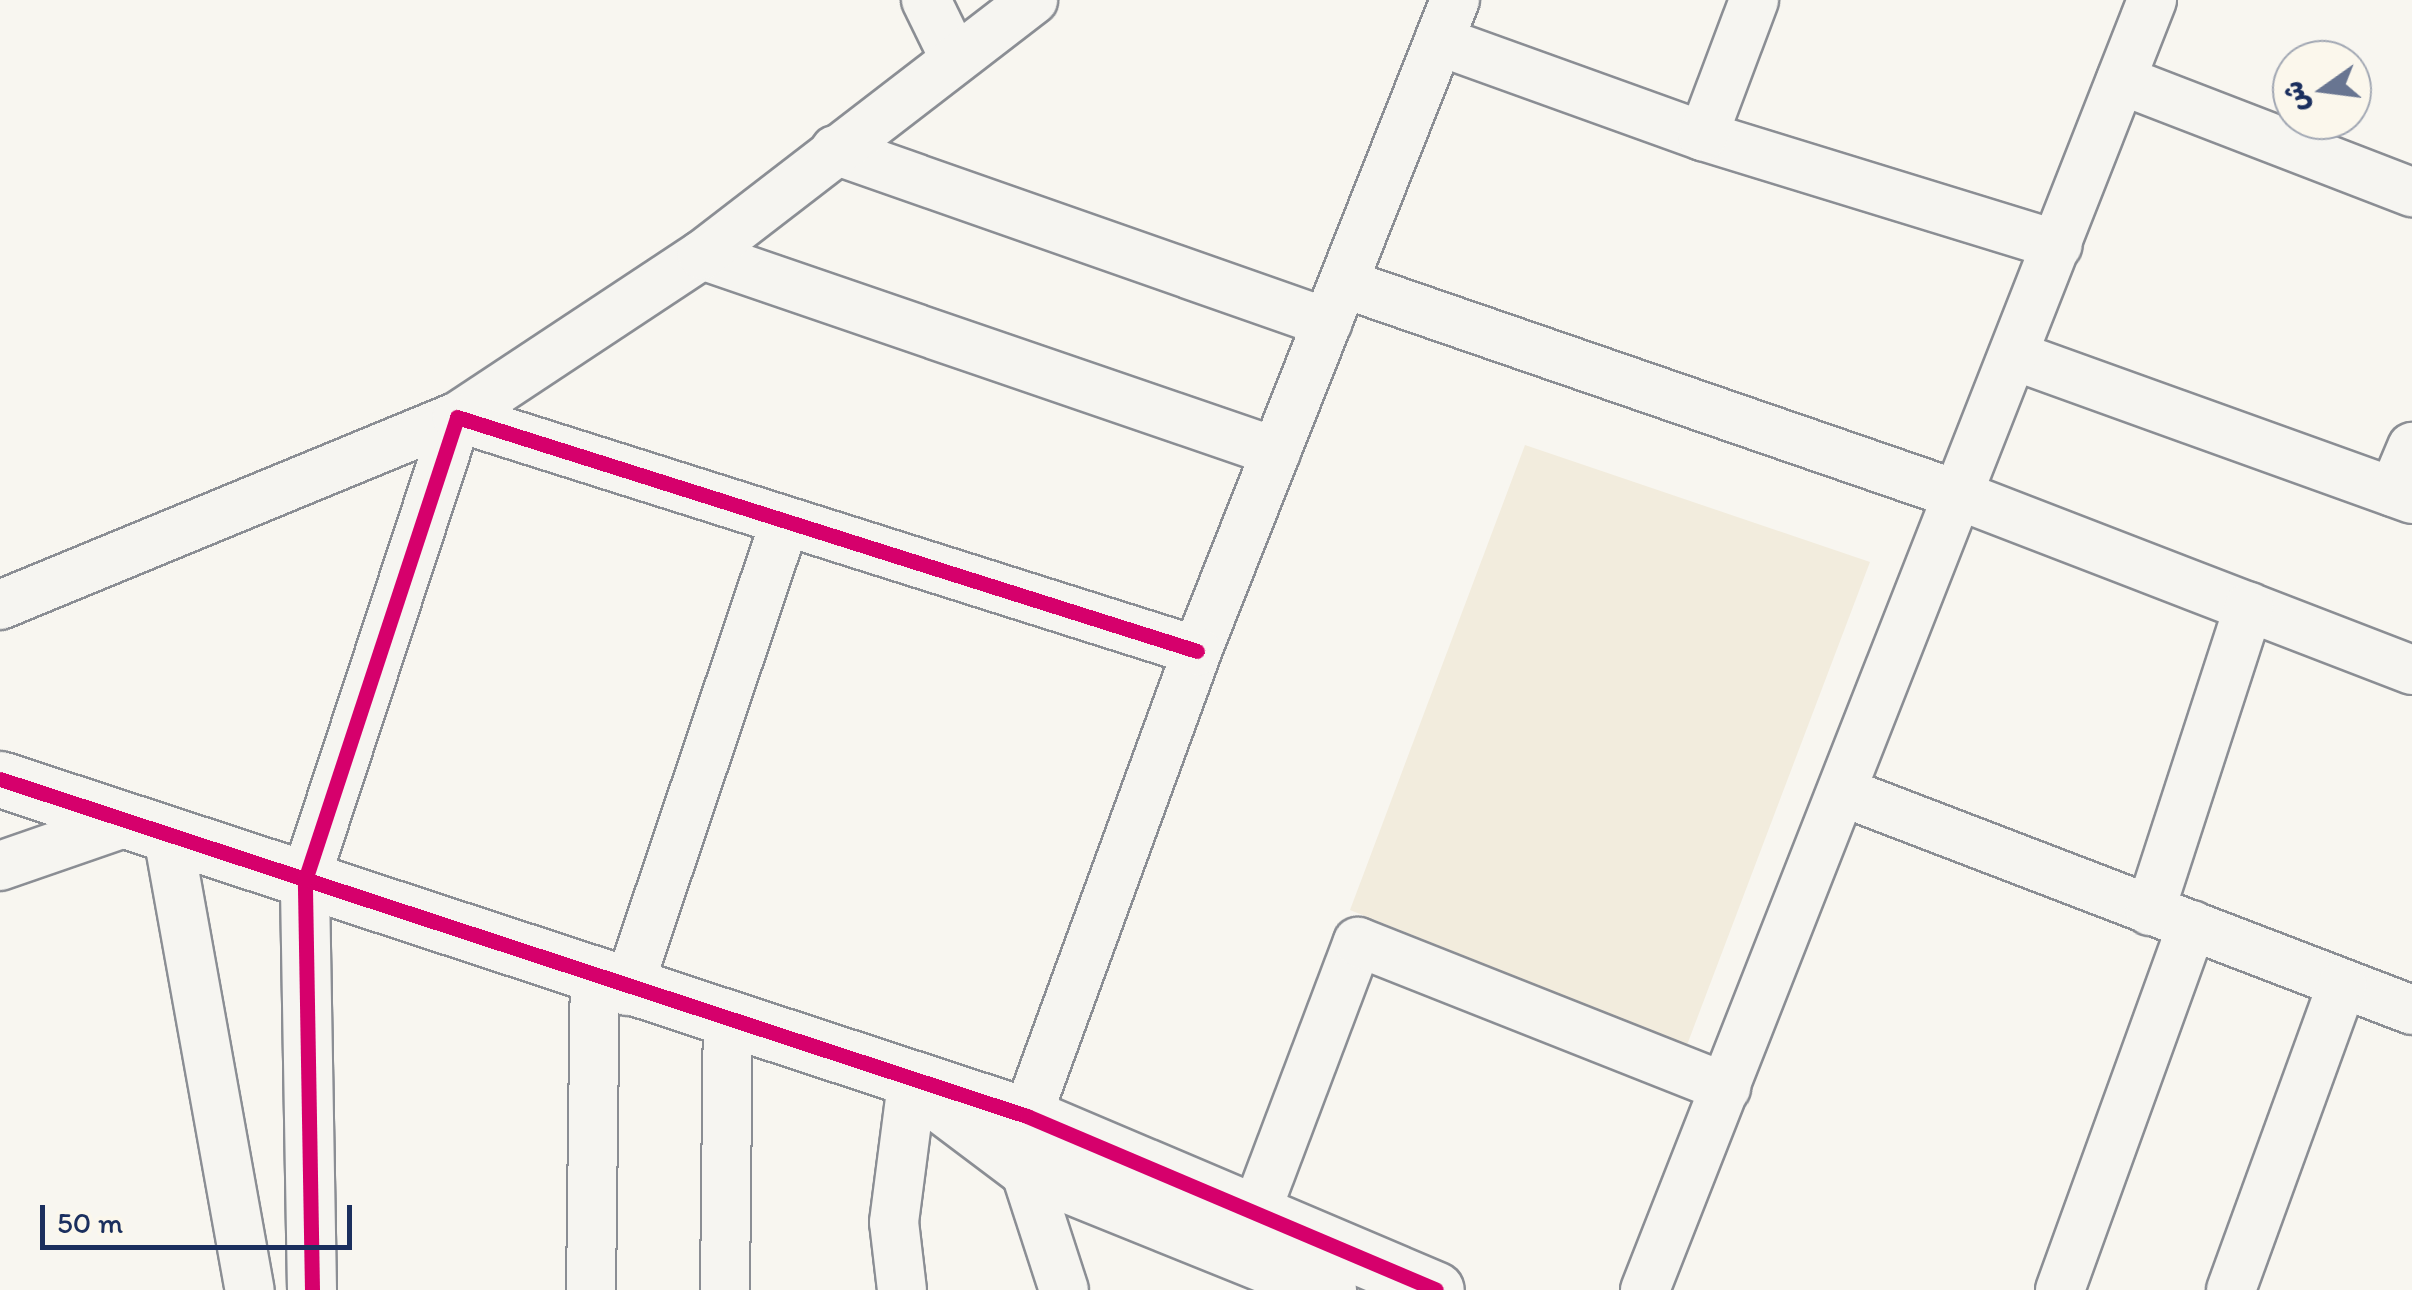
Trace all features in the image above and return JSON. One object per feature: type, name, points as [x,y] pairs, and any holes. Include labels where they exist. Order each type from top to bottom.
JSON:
[{"type":"street","points":[[926,0],[953,56]]},
{"type":"street","points":[[0,605],[457,417],[702,255],[953,56],[1033,0]]},
{"type":"street","points":[[1702,136],[1754,0]]},
{"type":"street","points":[[1645,1290],[1962,496],[2152,0]]},
{"type":"street","points":[[1064,1290],[1026,1142],[1197,651],[1447,20],[1702,136],[2058,244]]},
{"type":"street","points":[[2122,80],[2412,192]]},
{"type":"street","points":[[835,150],[1962,496],[2412,670]]},
{"type":"street","points":[[702,255],[1276,452]]},
{"type":"street","points":[[2016,356],[2402,496],[2412,447]]},
{"type":"street","points":[[457,417],[1197,651]]},
{"type":"street","points":[[312,1290],[304,880],[457,417]]},
{"type":"street","points":[[592,1290],[611,985],[786,521]]},
{"type":"street","points":[[2060,1290],[2171,918],[2249,607]]},
{"type":"street","points":[[0,779],[912,1084],[1275,1263],[1436,1290]]},
{"type":"street","points":[[1843,792],[2412,1010]]},
{"type":"street","points":[[0,866],[147,829]]},
{"type":"street","points":[[147,829],[250,1290]]},
{"type":"street","points":[[1275,1263],[1358,942],[1726,1088]]},
{"type":"street","points":[[2230,1290],[2342,986]]},
{"type":"street","points":[[724,1290],[728,1024]]},
{"type":"street","points":[[902,1290],[894,1222],[912,1084]]},
{"type":"shaded area","points":[[1525,445],[1870,562],[1687,1045],[1350,910]]},
{"type":"cycle path","points":[[312,1290],[305,880],[457,417],[1197,651]]},
{"type":"cycle path","points":[[0,779],[1027,1116],[1436,1290]]}]
